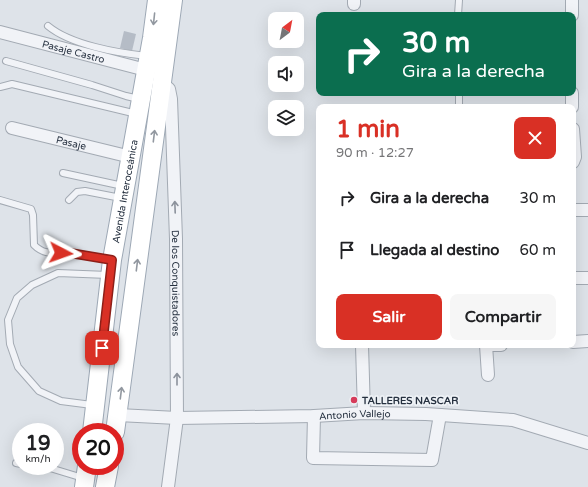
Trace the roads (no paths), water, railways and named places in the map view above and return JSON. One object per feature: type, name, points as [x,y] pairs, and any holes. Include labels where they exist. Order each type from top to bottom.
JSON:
[{"type":"main road","name":"Avenida Interoceánica","points":[[93,423],[111,268],[152,38],[156,0]]},
{"type":"main road","name":"Avenida Interoceánica","points":[[116,423],[173,0]]},
{"type":"main road","points":[[105,487],[107,475]]},
{"type":"street","points":[[572,0],[572,12]]},
{"type":"street","name":"Pasaje Castro","points":[[0,32],[147,63]]},
{"type":"street","name":"De los Conquistadores","points":[[161,82],[169,89],[171,99],[176,239],[177,418],[168,487]]},
{"type":"street","name":"Pasaje","points":[[12,128],[131,157]]},
{"type":"street","points":[[576,210],[588,210]]},
{"type":"street","points":[[576,278],[588,278]]},
{"type":"street","points":[[576,342],[588,341]]},
{"type":"street","points":[[362,348],[364,413]]},
{"type":"street","points":[[486,348],[488,375]]},
{"type":"street","name":"Antonio Vallejo","points":[[124,423],[177,418],[314,416],[364,413],[440,415],[513,420],[588,443]]},
{"type":"street","points":[[314,416],[313,458],[432,460],[440,415]]},
{"type":"lane","points":[[458,12],[459,0]]},
{"type":"lane","points":[[48,26],[64,36],[87,45],[128,54],[147,63]]},
{"type":"lane","points":[[6,61],[126,96],[140,107]]},
{"type":"lane","points":[[0,87],[12,84],[140,107]]},
{"type":"lane","points":[[63,173],[114,185],[124,192]]},
{"type":"lane","points":[[69,200],[77,192],[124,192]]},
{"type":"lane","points":[[0,200],[31,209],[34,215],[34,245],[40,250],[52,253],[70,253],[111,268]]},
{"type":"lane","points":[[95,406],[61,400],[39,391],[18,367],[10,344],[8,320],[17,298],[32,285],[58,273],[111,268]]},
{"type":"lane","points":[[64,472],[85,477]]},
{"type":"place","name":"TALLERES NASCAR","points":[[354,400]]}]
